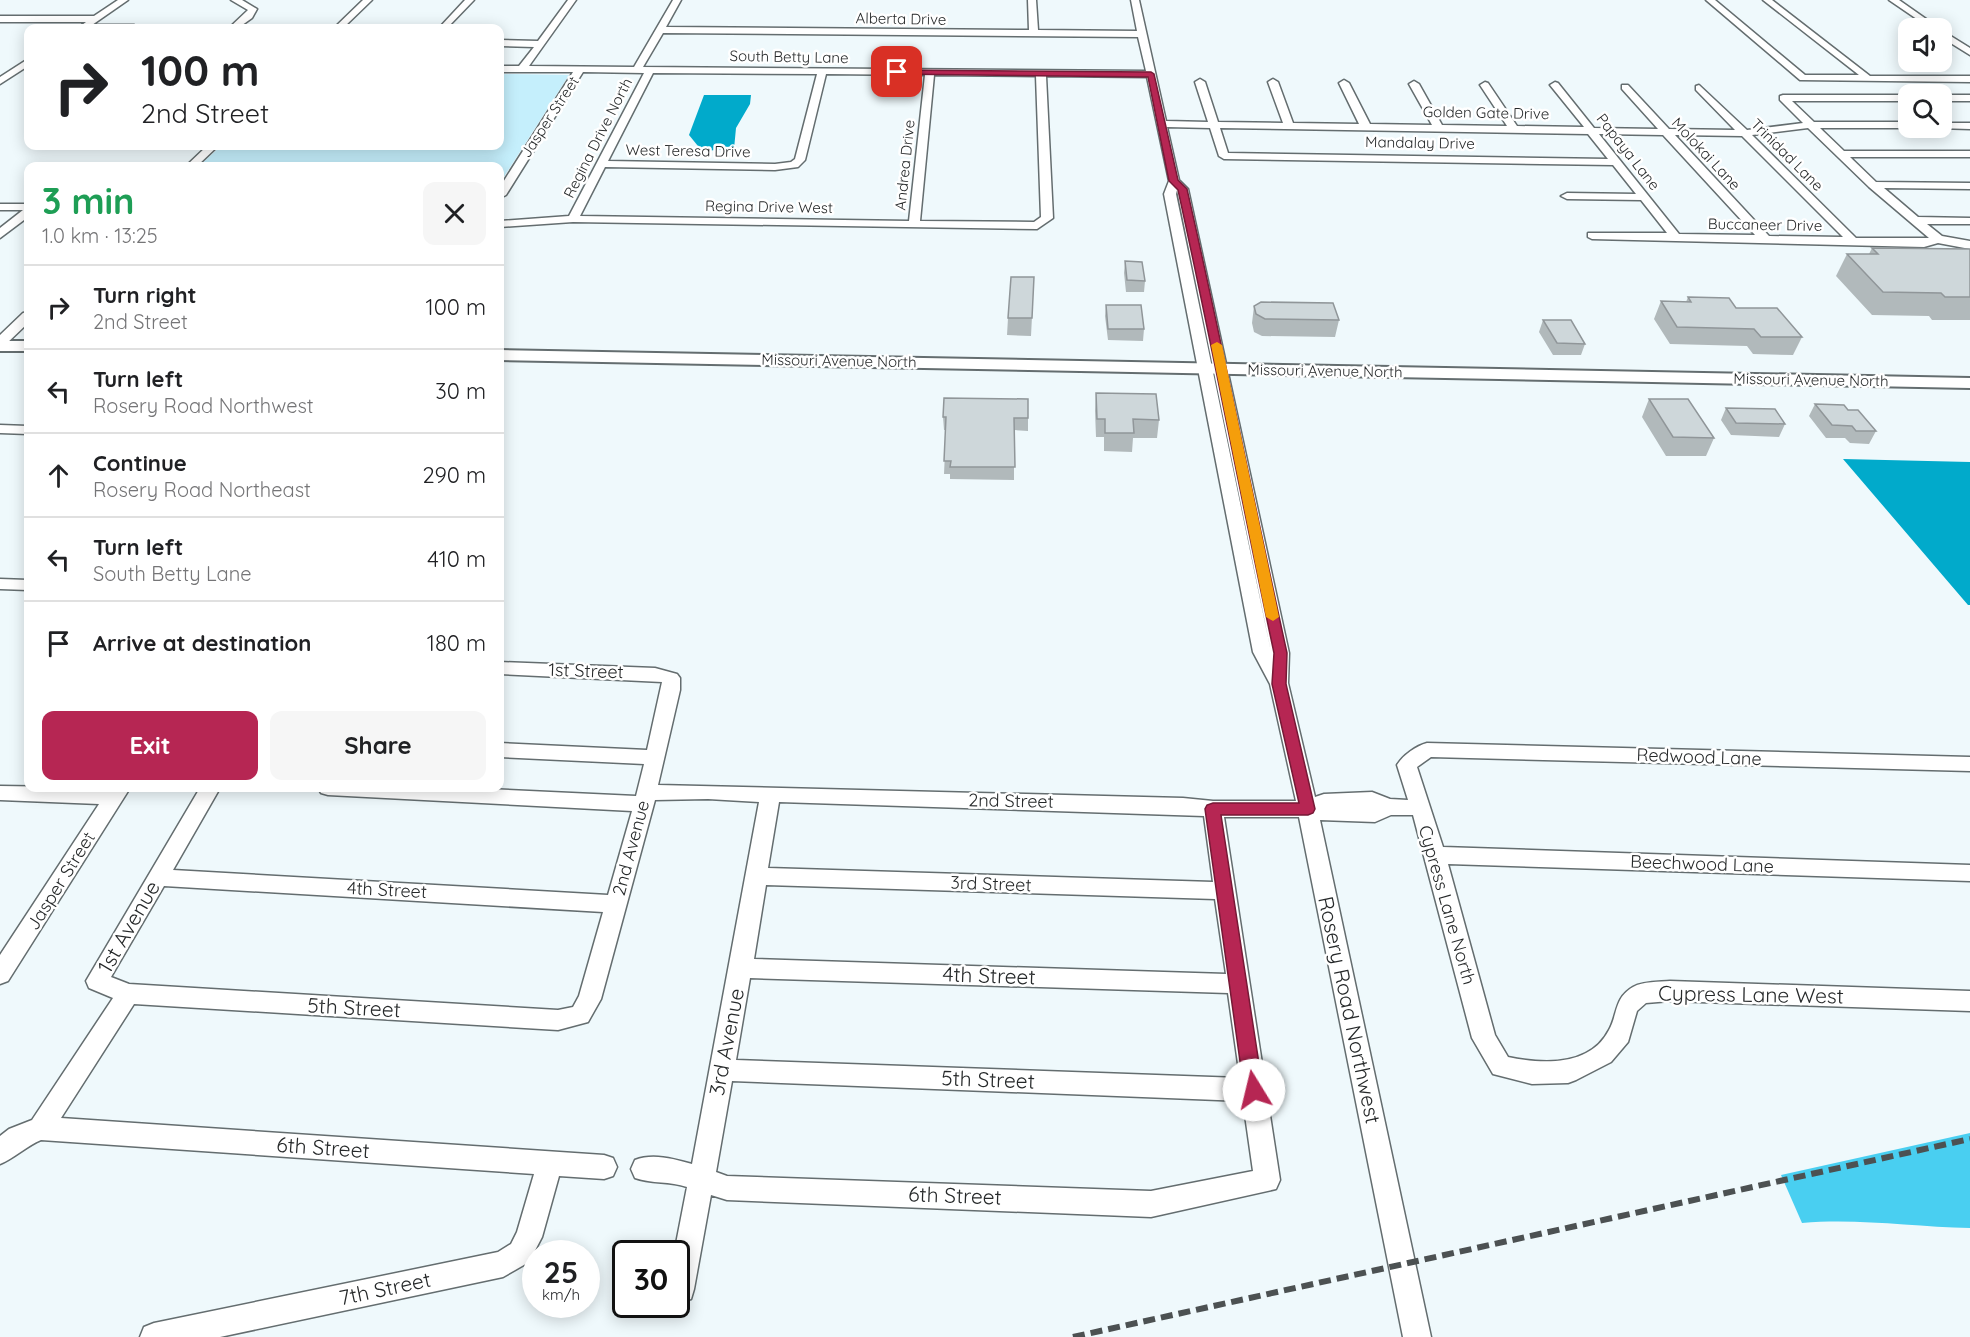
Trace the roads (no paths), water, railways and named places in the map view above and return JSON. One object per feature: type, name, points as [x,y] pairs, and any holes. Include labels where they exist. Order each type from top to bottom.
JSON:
[{"type":"main road","points":[[0,344],[24,346]]},
{"type":"main road","name":"Missouri Avenue North","points":[[504,355],[965,364],[1508,389],[1970,398]]},
{"type":"main road","points":[[0,361],[24,361]]},
{"type":"main road","points":[[662,372],[716,367],[787,368],[815,361]]},
{"type":"main road","points":[[796,375],[823,369],[928,369],[965,364]]},
{"type":"main road","name":"Missouri Avenue North","points":[[504,369],[796,375],[1655,377],[1970,383]]},
{"type":"main road","points":[[1508,389],[1519,383],[1646,384],[1654,382],[1655,377]]},
{"type":"main road","points":[[1687,393],[1693,384],[1708,378]]},
{"type":"street","points":[[87,24],[124,0]]},
{"type":"street","points":[[235,0],[254,9],[238,24]]},
{"type":"street","points":[[342,24],[368,0]]},
{"type":"street","points":[[447,24],[470,0]]},
{"type":"street","points":[[522,69],[573,0]]},
{"type":"street","points":[[638,70],[677,0]]},
{"type":"street","points":[[1032,0],[1034,34]]},
{"type":"street","points":[[1135,0],[1174,181],[1170,194],[1215,376]]},
{"type":"street","points":[[1710,0],[1803,78],[1970,79]]},
{"type":"street","points":[[1767,0],[1869,79]]},
{"type":"street","points":[[1893,0],[1920,18]]},
{"type":"street","points":[[0,19],[94,19]]},
{"type":"street","name":"Alberta Drive","points":[[660,30],[1142,34]]},
{"type":"street","points":[[1952,40],[1970,52]]},
{"type":"street","points":[[504,44],[540,44]]},
{"type":"street","points":[[9,64],[24,63]]},
{"type":"street","points":[[0,81],[24,66]]},
{"type":"street","name":"South Betty Lane","points":[[504,69],[1151,74]]},
{"type":"street","name":"Jasper Street","points":[[504,189],[580,69]]},
{"type":"street","name":"Regina Drive North","points":[[573,219],[650,70]]},
{"type":"street","name":"West Teresa Drive","points":[[601,164],[775,167],[794,165],[800,160],[822,72]]},
{"type":"street","name":"Andrea Drive","points":[[914,224],[930,73]]},
{"type":"street","name":"Regina Drive West","points":[[504,224],[573,219],[1037,226],[1047,218],[1041,74]]},
{"type":"street","points":[[1200,82],[1214,124]]},
{"type":"street","points":[[1273,82],[1289,125]]},
{"type":"street","points":[[1344,84],[1366,127]]},
{"type":"street","points":[[1414,84],[1438,128]]},
{"type":"street","points":[[1485,85],[1514,129]]},
{"type":"street","name":"Papaya Lane","points":[[1555,85],[1676,237]]},
{"type":"street","name":"Molokai Lane","points":[[1625,87],[1766,240]]},
{"type":"street","name":"Trinidad Lane","points":[[1699,88],[1854,242]]},
{"type":"street","points":[[1898,98],[1783,98],[1873,185],[1938,240],[1970,245]]},
{"type":"street","points":[[1952,98],[1970,98]]},
{"type":"street","name":"Golden Gate Drive","points":[[1161,124],[1743,133],[1809,125],[1898,125]]},
{"type":"street","name":"Mandalay Drive","points":[[1214,124],[1224,156],[1615,162]]},
{"type":"street","points":[[1952,126],[1970,126]]},
{"type":"street","points":[[195,162],[209,150]]},
{"type":"street","points":[[1841,154],[1970,154]]},
{"type":"street","points":[[1873,185],[1970,186]]},
{"type":"street","points":[[1567,196],[1644,197]]},
{"type":"street","points":[[0,207],[24,210]]},
{"type":"street","points":[[0,234],[24,213]]},
{"type":"street","points":[[1916,220],[1970,221]]},
{"type":"street","name":"Buccaneer Drive","points":[[1592,235],[1854,242],[1924,243],[1938,240]]},
{"type":"street","points":[[0,344],[24,320]]},
{"type":"street","name":"Rosery Road Northwest","points":[[1215,376],[1228,486],[1262,652],[1279,684]]},
{"type":"street","name":"Rosery Road Northwest","points":[[1215,376],[1257,547],[1280,653],[1279,684],[1308,809],[1417,1337]]},
{"type":"street","points":[[0,429],[24,430]]},
{"type":"street","points":[[1228,486],[1239,497],[1247,536],[1257,547]]},
{"type":"street","points":[[0,584],[24,585]]},
{"type":"street","name":"1st Street","points":[[504,668],[655,674],[671,678]]},
{"type":"street","name":"2nd Avenue","points":[[580,1015],[590,999],[645,798],[671,690],[671,678]]},
{"type":"street","points":[[504,750],[655,757]]},
{"type":"street","name":"Redwood Lane","points":[[1428,750],[1970,764]]},
{"type":"street","name":"Cypress Lane North","points":[[1428,750],[1407,765],[1435,855],[1484,1038],[1501,1066]]},
{"type":"street","points":[[0,793],[117,792]]},
{"type":"street","name":"Jasper Street","points":[[0,974],[117,792]]},
{"type":"street","name":"1st Avenue","points":[[41,1128],[128,994],[97,981],[208,792]]},
{"type":"street","points":[[455,792],[645,798]]},
{"type":"street","name":"2nd Street","points":[[645,798],[708,793],[1183,806],[1213,809],[1308,809],[1326,814],[1375,814],[1388,807],[1419,808]]},
{"type":"street","name":"3rd Avenue","points":[[690,1242],[741,968],[770,795]]},
{"type":"street","points":[[1213,809],[1254,1090]]},
{"type":"street","name":"Beechwood Lane","points":[[1435,855],[1970,873]]},
{"type":"street","name":"3rd Street","points":[[757,876],[1225,891]]},
{"type":"street","name":"4th Street","points":[[158,877],[616,904]]},
{"type":"street","name":"4th Street","points":[[741,968],[1237,984]]},
{"type":"street","name":"Cypress Lane West","points":[[1501,1066],[1532,1073],[1568,1072],[1603,1055],[1620,1035],[1627,1006],[1641,994],[1670,991],[1970,1001]]},
{"type":"street","name":"5th Street","points":[[128,994],[558,1020],[580,1015]]},
{"type":"street","name":"5th Street","points":[[722,1070],[1254,1090]]},
{"type":"street","name":"6th Street","points":[[644,1169],[675,1171],[727,1188],[1151,1204],[1267,1180],[1254,1090]]},
{"type":"street","points":[[0,1152],[18,1137],[41,1128]]},
{"type":"street","name":"6th Street","points":[[41,1128],[604,1167]]},
{"type":"street","name":"7th Street","points":[[154,1337],[503,1264],[520,1253],[529,1237],[550,1164]]},
{"type":"railway","points":[[1073,1337],[1970,1139]]}]
